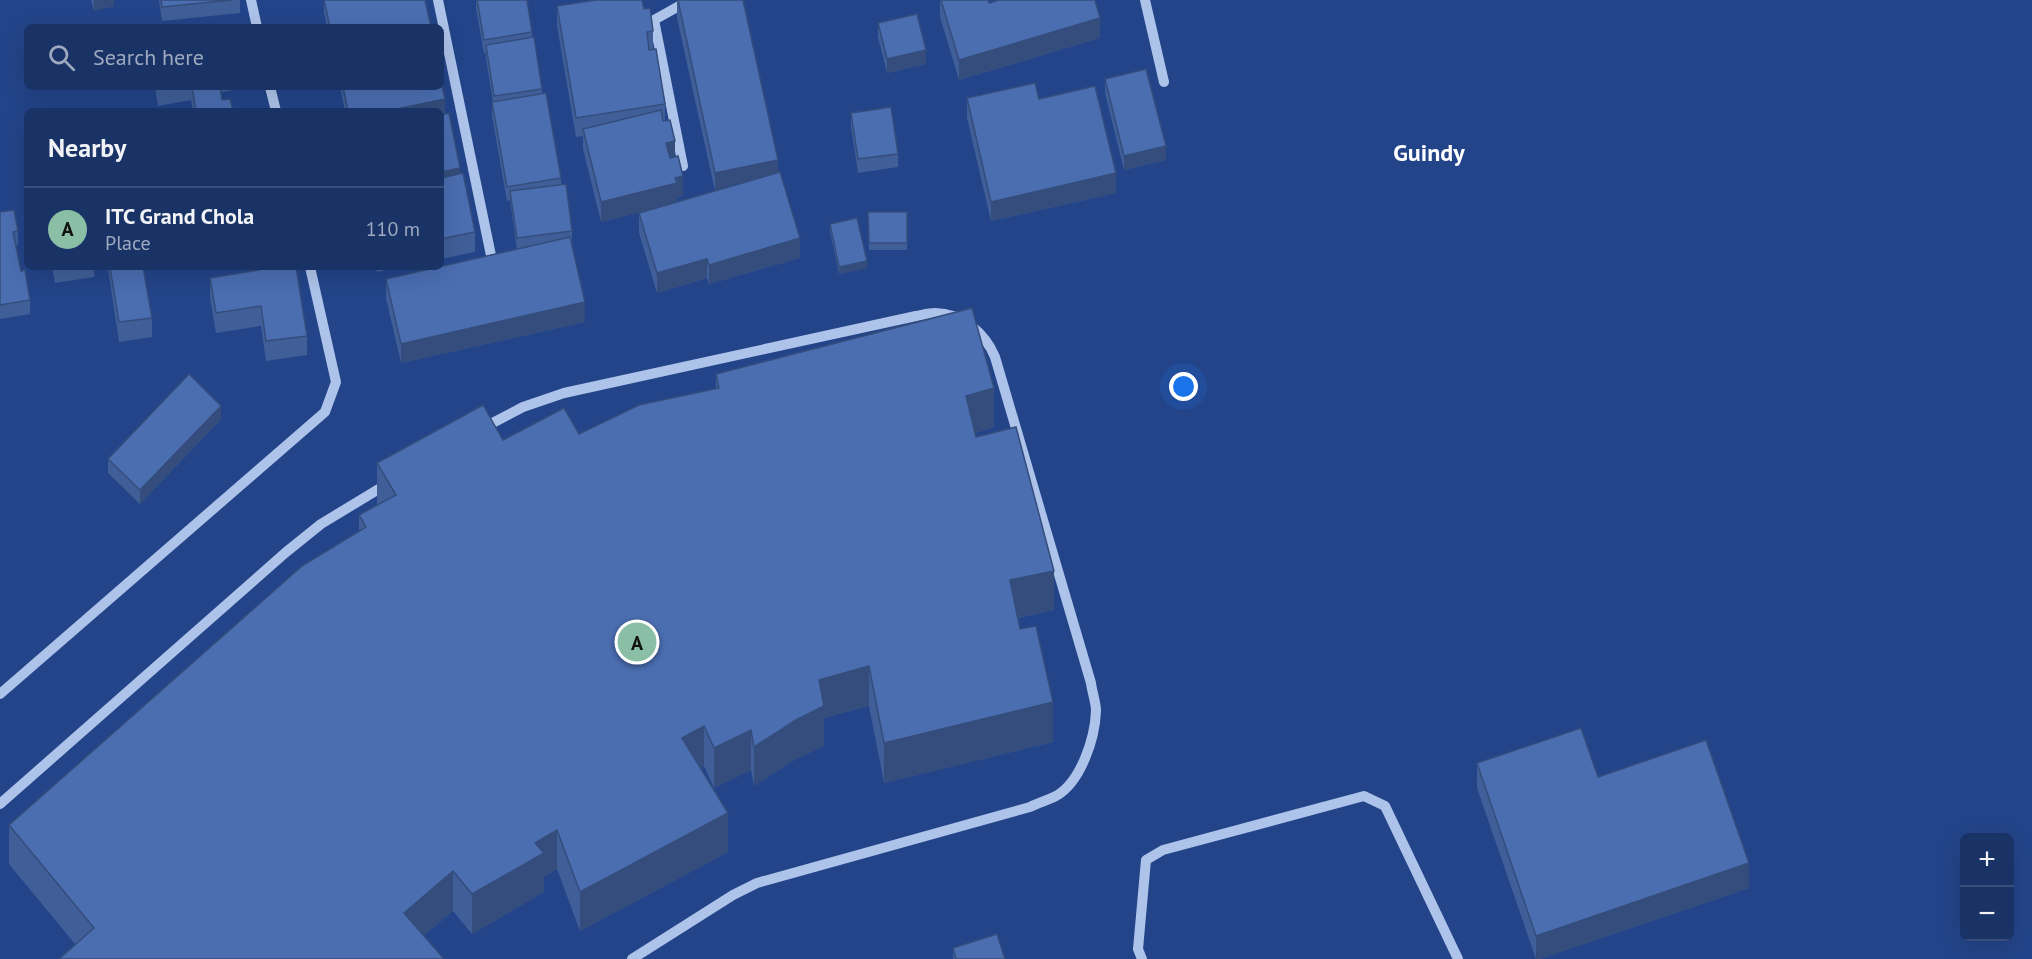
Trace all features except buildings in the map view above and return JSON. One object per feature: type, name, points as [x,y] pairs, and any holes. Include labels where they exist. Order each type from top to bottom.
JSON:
[{"type":"lane","points":[[251,0],[256,24]]},
{"type":"lane","points":[[438,0],[443,24]]},
{"type":"lane","points":[[683,166],[654,20],[690,0]]},
{"type":"lane","points":[[1145,0],[1164,82]]},
{"type":"lane","points":[[444,29],[493,265]]},
{"type":"lane","points":[[271,90],[275,108]]},
{"type":"lane","points":[[0,694],[325,412],[336,382],[311,270]]},
{"type":"lane","points":[[476,432],[524,407],[564,393],[935,313],[958,318],[977,329],[990,344],[995,357],[1096,708],[1087,756],[1068,786],[1057,796],[1030,807],[757,884],[733,895],[632,959]]},
{"type":"lane","points":[[0,804],[285,553],[321,524],[396,479]]},
{"type":"lane","points":[[1142,959],[1138,949],[1146,860],[1163,849],[1364,796],[1385,806],[1458,959]]},
{"type":"place","name":"ITC Grand Chola","points":[[637,642]]},
{"type":"district","name":"Guindy","points":[[1429,153]]}]
